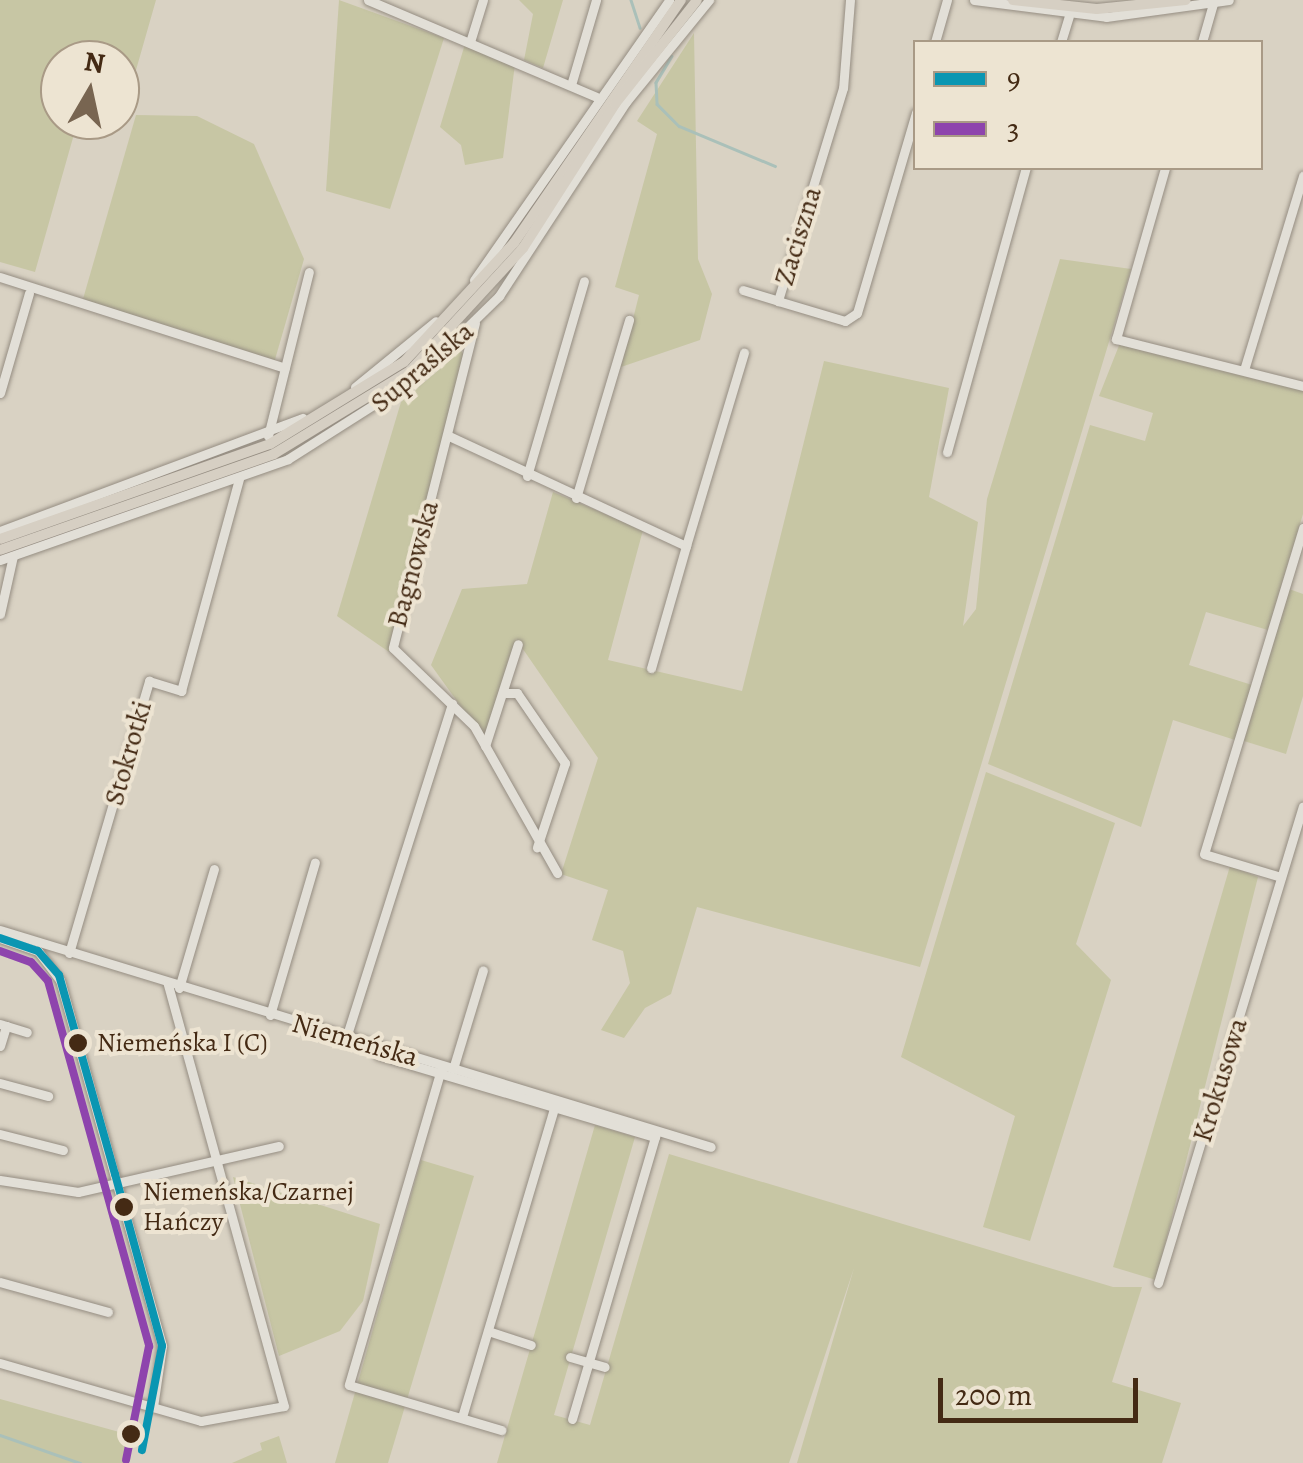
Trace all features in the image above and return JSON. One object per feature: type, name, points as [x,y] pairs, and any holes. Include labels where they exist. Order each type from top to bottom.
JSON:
[{"type":"main road","points":[[0,539],[270,444],[404,362],[514,243],[681,0]]},
{"type":"main road","points":[[0,550],[274,454],[410,371],[524,248],[616,104],[696,0]]},
{"type":"main road","points":[[1014,0],[1097,9],[1186,0]]},
{"type":"street","points":[[370,0],[596,97]]},
{"type":"street","points":[[470,42],[483,0]]},
{"type":"street","points":[[571,85],[596,0]]},
{"type":"street","name":"Supraślska","points":[[0,560],[239,478],[359,419],[475,323],[709,0]]},
{"type":"street","name":"Zaciszna","points":[[850,0],[842,88],[778,301],[844,321],[857,314],[913,122]]},
{"type":"street","points":[[936,40],[947,0]]},
{"type":"street","points":[[974,0],[1069,16],[1229,0]]},
{"type":"street","name":"Supraślska","points":[[0,531],[268,436],[398,356],[466,290],[596,97],[667,1]]},
{"type":"street","points":[[1203,40],[1213,4]]},
{"type":"street","points":[[1063,40],[1069,16]]},
{"type":"street","points":[[948,452],[1025,170]]},
{"type":"street","points":[[1164,170],[1116,339],[1303,386]]},
{"type":"street","points":[[1244,370],[1303,176]]},
{"type":"street","points":[[268,436],[309,272]]},
{"type":"street","points":[[0,277],[285,368]]},
{"type":"street","points":[[527,476],[584,281]]},
{"type":"street","points":[[743,290],[778,301]]},
{"type":"street","points":[[0,392],[29,293]]},
{"type":"street","points":[[576,498],[629,320]]},
{"type":"street","name":"Bagnowska","points":[[475,323],[449,436],[393,635],[396,655],[452,702],[485,746],[538,847],[557,874]]},
{"type":"street","points":[[652,668],[744,353]]},
{"type":"street","points":[[449,436],[527,476],[686,546]]},
{"type":"street","name":"Stokrotki","points":[[69,954],[148,681],[181,690],[239,478]]},
{"type":"street","points":[[1281,877],[1204,854],[1303,528]]},
{"type":"street","points":[[0,614],[13,556]]},
{"type":"street","points":[[485,746],[518,644]]},
{"type":"street","points":[[504,693],[517,693],[565,764],[538,847]]},
{"type":"street","points":[[346,1038],[452,702]]},
{"type":"street","name":"Krokusowa","points":[[1158,1283],[1303,807]]},
{"type":"street","points":[[270,1015],[315,862]]},
{"type":"street","points":[[0,1362],[216,1422],[284,1406],[216,1159],[174,986],[214,869]]},
{"type":"street","name":"Niemeńska","points":[[0,930],[441,1070],[453,1069],[556,1104],[711,1147]]},
{"type":"street","points":[[0,938],[38,951],[59,975],[162,1346],[153,1407]]},
{"type":"street","points":[[453,1069],[484,970]]},
{"type":"street","points":[[0,1046],[3,1025],[27,1032]]},
{"type":"street","points":[[378,1055],[556,1104],[462,1417]]},
{"type":"street","points":[[441,1070],[349,1385],[501,1430]]},
{"type":"street","points":[[0,1083],[48,1096]]},
{"type":"street","points":[[0,1134],[64,1150]]},
{"type":"street","points":[[572,1419],[656,1134]]},
{"type":"street","points":[[0,1180],[62,1193],[118,1186],[280,1146]]},
{"type":"street","points":[[0,1282],[108,1312]]},
{"type":"street","points":[[488,1331],[531,1344]]},
{"type":"street","points":[[570,1357],[605,1367]]},
{"type":"green space","points":[[0,0],[156,0],[140,56],[140,40],[40,40],[40,140],[72,140],[35,272],[0,262]]},
{"type":"green space","points":[[339,0],[444,38],[390,209],[326,191]]},
{"type":"green space","points":[[519,0],[563,0],[543,68],[524,60],[533,14]]},
{"type":"green space","points":[[694,33],[698,259],[712,294],[700,340],[621,367],[639,295],[615,287],[657,134],[637,121]]},
{"type":"green space","points":[[465,44],[515,64],[503,158],[465,165],[461,145],[440,127]]},
{"type":"green space","points":[[140,115],[197,116],[254,144],[304,259],[274,363],[83,299],[129,140],[140,140]]},
{"type":"green space","points":[[1060,259],[1131,269],[920,967],[697,907],[671,994],[645,1008],[624,1038],[601,1030],[630,983],[623,951],[592,940],[608,890],[561,874],[598,758],[516,639],[487,743],[431,665],[462,589],[527,584],[553,492],[643,530],[608,660],[742,691],[824,361],[949,388],[929,497],[978,522],[963,626],[976,609],[987,499]]},
{"type":"green space","points":[[1120,343],[1303,389],[1303,514],[1268,630],[1206,612],[1189,665],[1252,685],[1235,740],[1173,720],[1141,827],[988,764],[1090,425],[1145,441],[1153,413],[1099,396]]},
{"type":"green space","points":[[461,351],[467,358],[389,652],[337,616],[401,402]]},
{"type":"green space","points":[[1289,589],[1303,594],[1303,696],[1286,754],[1244,741]]},
{"type":"green space","points":[[986,772],[1115,823],[1076,944],[1111,980],[1030,1241],[983,1227],[1015,1116],[901,1057]]},
{"type":"green space","points":[[1230,866],[1258,877],[1156,1280],[1113,1267]]},
{"type":"green space","points":[[595,1125],[635,1137],[554,1415],[590,1425],[669,1154],[1113,1287],[1142,1287],[1112,1382],[1181,1403],[1162,1463],[797,1463],[854,1268],[789,1463],[497,1463]]},
{"type":"green space","points":[[421,1160],[474,1176],[388,1463],[335,1463]]},
{"type":"green space","points":[[233,1177],[380,1224],[363,1301],[340,1331],[279,1356]]},
{"type":"green space","points":[[0,1399],[130,1435],[127,1463],[0,1463]]},
{"type":"green space","points":[[279,1436],[287,1463],[232,1463],[262,1450],[260,1443]]},
{"type":"waterway","points":[[631,0],[640,28]]},
{"type":"waterway","points":[[672,56],[656,83],[657,104],[679,126],[775,166]]},
{"type":"waterway","points":[[0,1435],[80,1463]]},
{"type":"transit line","name":"9","points":[[0,938],[38,951],[59,975],[115,1174],[162,1346],[142,1450]]},
{"type":"transit line","name":"3","points":[[0,951],[31,962],[48,981],[149,1346],[126,1460]]},
{"type":"place","name":"Niemeńska I (C)","points":[[78,1043]]},
{"type":"place","name":"Niemeńska/Czarnej Hańczy","points":[[124,1207]]}]
